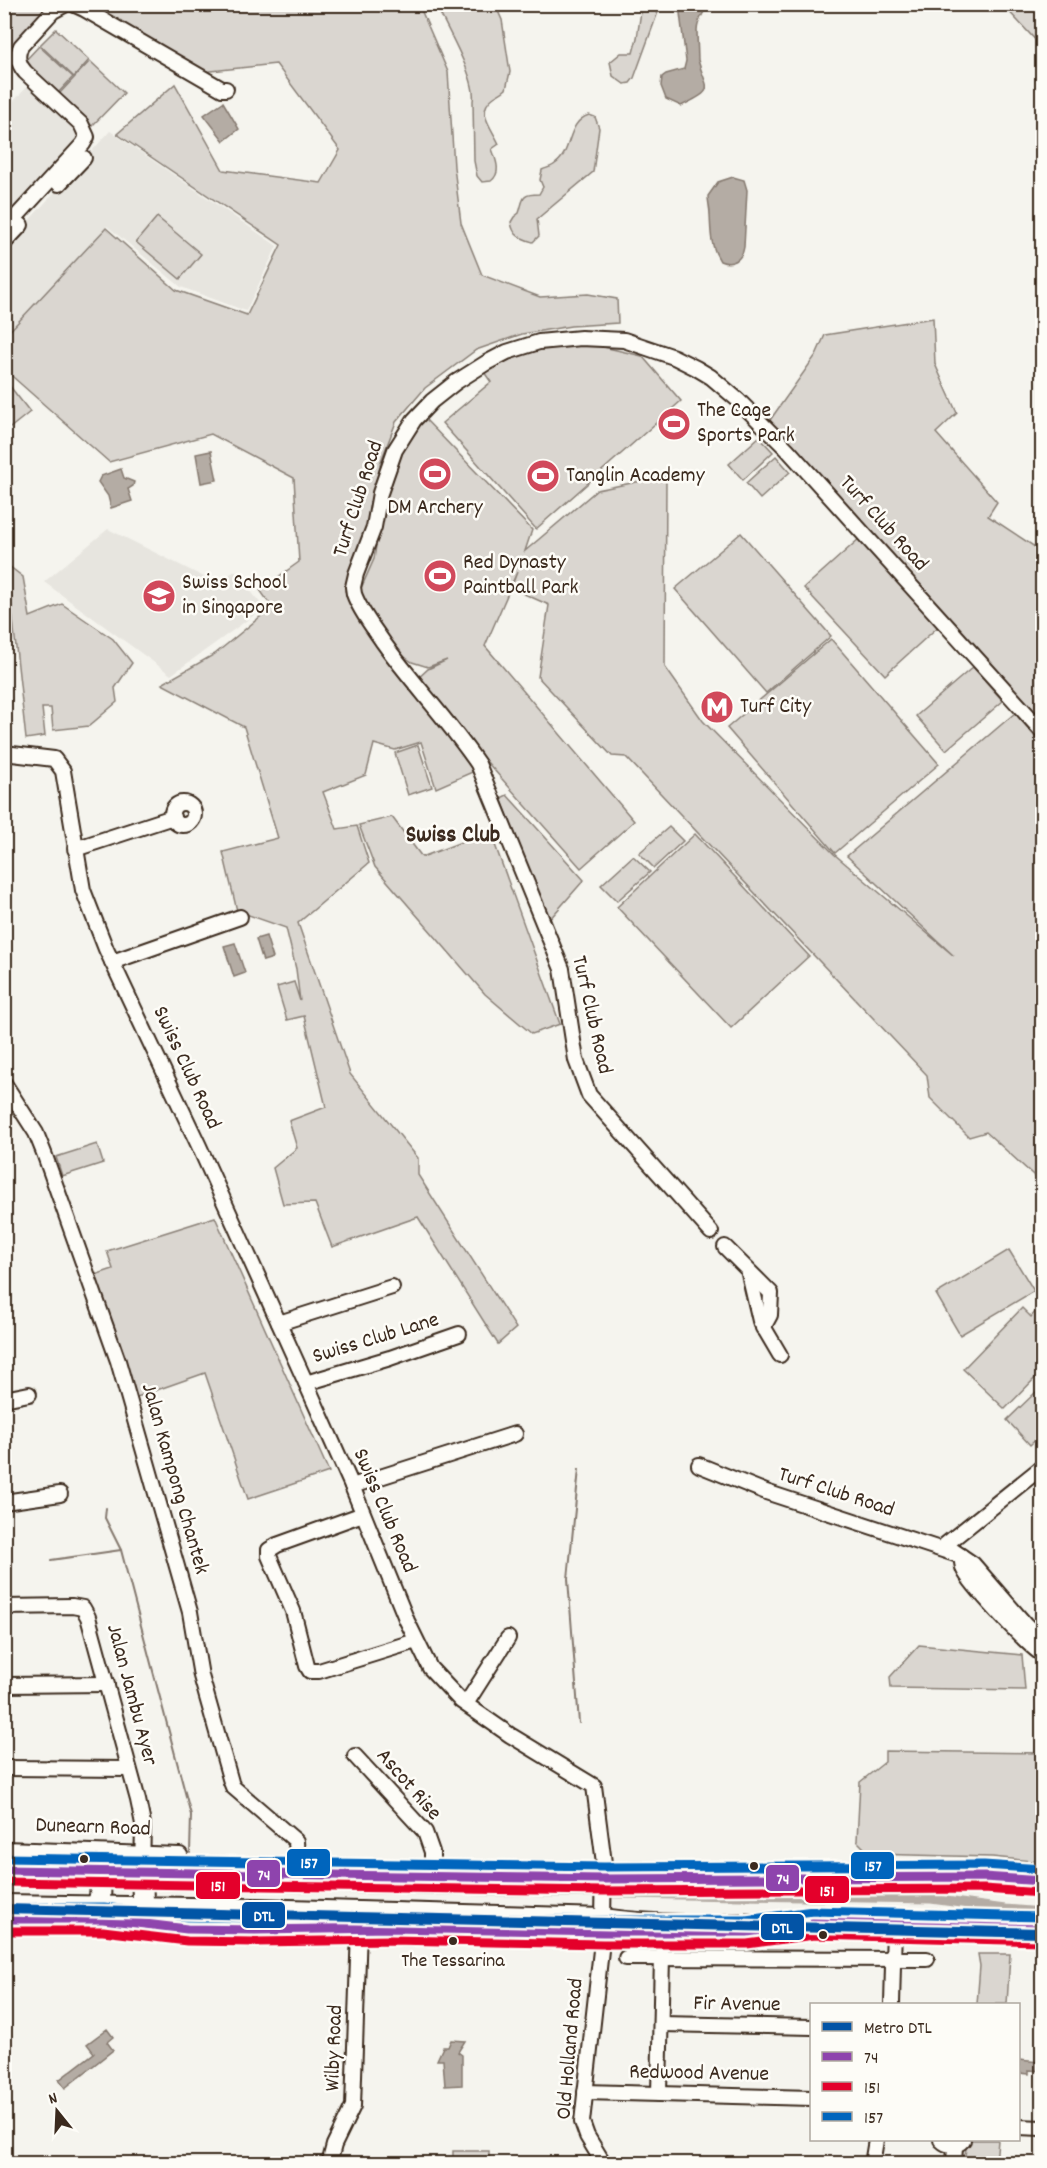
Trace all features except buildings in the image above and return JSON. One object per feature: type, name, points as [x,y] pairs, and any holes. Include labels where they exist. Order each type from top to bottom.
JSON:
[{"type":"highway","name":"Dunearn Road","points":[[4,1870],[91,1872],[142,1863],[298,1875],[604,1883],[984,1877],[1042,1882]]},
{"type":"highway","points":[[142,1863],[143,1901],[148,1909]]},
{"type":"highway","points":[[91,1872],[98,1880],[101,1894],[98,1904],[93,1908]]},
{"type":"highway","points":[[4,1905],[255,1909],[603,1920],[629,1923],[813,1923],[1042,1929]]},
{"type":"highway","points":[[255,1909],[258,1920],[269,1929]]},
{"type":"highway","points":[[4,1919],[103,1919],[187,1929],[359,1929],[603,1920]]},
{"type":"street","points":[[4,230],[86,141],[87,137],[81,124],[25,72],[18,59],[21,46],[53,11],[66,4]]},
{"type":"street","points":[[73,4],[222,89],[226,89]]},
{"type":"street","points":[[4,243],[84,158]]},
{"type":"street","name":"Turf Club Road","points":[[711,1232],[589,1095],[579,1071],[561,969],[478,764],[461,739],[396,660],[356,600],[352,587],[374,527],[380,493],[395,450],[404,433],[417,416],[460,379],[500,356],[539,342],[571,339],[624,340],[674,357],[704,372],[724,386],[776,437],[1042,731]]},
{"type":"street","name":"Swiss Club Road","points":[[4,753],[54,759],[63,771],[83,890],[112,962],[197,1141],[279,1323],[352,1486],[416,1641],[430,1668],[466,1704],[510,1735],[594,1786],[604,1863],[604,1883]]},
{"type":"street","points":[[75,849],[172,817]]},
{"type":"street","points":[[112,962],[240,917]]},
{"type":"street","name":"Jalan Kampong Chantek","points":[[4,1083],[36,1133],[118,1361],[190,1612],[201,1676],[231,1782],[296,1841],[298,1875]]},
{"type":"street","points":[[725,1247],[771,1293],[770,1315],[763,1328]]},
{"type":"street","points":[[749,1271],[763,1328],[780,1355]]},
{"type":"street","points":[[279,1323],[392,1287]]},
{"type":"street","points":[[757,1305],[765,1289]]},
{"type":"street","name":"Swiss Club Lane","points":[[306,1383],[390,1358],[459,1334]]},
{"type":"street","points":[[4,1399],[29,1394]]},
{"type":"street","points":[[352,1486],[515,1434]]},
{"type":"street","name":"Turf Club Road","points":[[699,1466],[774,1495],[961,1556]]},
{"type":"street","name":"Turf Club Road","points":[[1042,1467],[945,1545],[973,1564],[989,1592],[1028,1643],[1042,1654]]},
{"type":"street","points":[[4,1502],[60,1494]]},
{"type":"street","points":[[363,1514],[277,1545],[269,1550],[269,1556],[293,1611],[307,1666],[310,1671],[319,1671],[416,1641]]},
{"type":"street","name":"Turf Club Road","points":[[989,1592],[1042,1640]]},
{"type":"street","name":"Jalan Jambu Ayer","points":[[4,1607],[72,1606],[83,1608],[88,1617],[143,1824],[142,1863]]},
{"type":"street","points":[[466,1704],[508,1638]]},
{"type":"street","points":[[4,1685],[106,1684]]},
{"type":"street","name":"Ascot Rise","points":[[355,1756],[425,1832],[432,1852],[432,1877]]},
{"type":"street","points":[[4,1768],[129,1769]]},
{"type":"street","name":"Dunearn Road","points":[[4,1849],[142,1863],[180,1855]]},
{"type":"street","name":"Old Holland Road","points":[[604,1883],[603,1920],[582,2122],[586,2136],[604,2163]]},
{"type":"street","points":[[892,2003],[894,1926]]},
{"type":"street","name":"Wilby Road","points":[[329,2163],[334,2145],[353,2106],[359,1929]]},
{"type":"street","points":[[659,2094],[662,1956]]},
{"type":"street","points":[[626,1958],[662,1956],[927,1959]]},
{"type":"street","name":"Fir Avenue","points":[[662,2024],[810,2027]]},
{"type":"street","name":"Redwood Avenue","points":[[585,2092],[810,2098]]},
{"type":"street","points":[[1020,2127],[1042,2128]]},
{"type":"street","points":[[872,2163],[876,2141]]},
{"type":"street","points":[[943,2141],[946,2144],[959,2142],[954,2163]]},
{"type":"shaded area","points":[[5,5],[51,5],[5,57],[4,8]]},
{"type":"shaded area","points":[[84,5],[419,5],[448,72],[454,167],[461,223],[482,275],[540,297],[588,294],[617,299],[618,323],[571,326],[522,334],[476,350],[425,388],[396,422],[380,464],[370,531],[345,591],[384,649],[477,770],[436,788],[421,742],[395,750],[374,744],[366,775],[323,792],[337,829],[357,826],[369,863],[298,923],[350,1074],[418,1158],[418,1175],[516,1328],[498,1344],[418,1217],[332,1247],[315,1203],[283,1204],[273,1168],[297,1148],[289,1121],[326,1107],[304,1016],[287,1020],[277,987],[294,982],[300,1001],[296,969],[286,928],[237,911],[223,852],[278,838],[244,727],[162,684],[215,654],[272,607],[260,590],[299,562],[294,478],[211,434],[109,462],[5,370],[5,336],[106,228],[176,290],[247,315],[281,245],[117,134],[175,84],[223,170],[321,183],[340,150],[276,64],[192,73]]},
{"type":"shaded area","points":[[436,5],[491,5],[497,9],[502,20],[510,72],[506,89],[488,102],[486,108],[487,120],[499,144],[492,149],[497,170],[491,181],[482,182],[477,176],[474,161],[473,91],[460,53]]},
{"type":"shaded area","points":[[642,5],[658,5],[658,12],[634,78],[630,83],[624,84],[613,76],[610,62],[621,53],[633,53]]},
{"type":"shaded area","points":[[679,5],[707,5],[697,27],[698,60],[706,83],[705,92],[681,106],[666,99],[661,86],[662,77],[684,69],[686,61]]},
{"type":"shaded area","points":[[1003,5],[1042,5],[1042,47]]},
{"type":"shaded area","points":[[56,29],[89,60],[74,77],[40,45]]},
{"type":"shaded area","points":[[39,46],[73,77],[57,94],[24,62]]},
{"type":"shaded area","points":[[90,61],[124,93],[92,126],[59,94]]},
{"type":"shaded area","points":[[32,82],[85,138],[5,225],[5,110]]},
{"type":"shaded area","points":[[223,102],[239,129],[224,141],[204,115]]},
{"type":"shaded area","points":[[589,115],[595,117],[599,128],[593,172],[537,219],[539,236],[533,242],[521,238],[513,230],[511,222],[519,213],[524,198],[539,194],[543,187],[540,180],[542,170],[561,159],[573,130],[582,119]]},
{"type":"shaded area","points":[[110,131],[277,246],[246,311],[181,287],[107,226],[5,336],[5,247]]},
{"type":"shaded area","points":[[733,177],[744,180],[747,190],[743,252],[736,261],[729,263],[720,261],[714,249],[708,196],[718,182]]},
{"type":"shaded area","points":[[157,217],[201,254],[180,279],[136,242]]},
{"type":"shaded area","points":[[933,318],[935,364],[957,413],[936,433],[997,502],[988,516],[1035,547],[1042,574],[1042,722],[768,423],[816,355],[825,335]]},
{"type":"shaded area","name":"Tanglin Academy","points":[[595,345],[642,356],[681,401],[536,529],[442,423],[491,382],[484,372],[532,349]]},
{"type":"shaded area","points":[[5,380],[30,412],[4,432]]},
{"type":"shaded area","points":[[425,419],[532,530],[525,551],[597,490],[666,476],[665,667],[703,721],[834,854],[954,956],[847,856],[1015,713],[1042,745],[1042,1183],[986,1132],[969,1137],[930,1098],[927,1075],[626,757],[612,756],[538,677],[549,605],[511,588],[517,572],[485,646],[634,821],[581,868],[415,681],[428,669],[447,660],[428,667],[412,662],[396,651],[359,593],[374,559],[383,499],[402,448]]},
{"type":"shaded area","points":[[759,437],[773,452],[743,480],[729,464]]},
{"type":"shaded area","points":[[211,451],[217,480],[201,483],[196,454]]},
{"type":"shaded area","points":[[776,456],[790,472],[760,499],[746,483]]},
{"type":"shaded area","points":[[121,469],[124,478],[134,482],[133,486],[128,489],[132,501],[111,508],[108,496],[98,482],[101,476]]},
{"type":"shaded area","name":"Swiss School in Singapore","points":[[108,529],[216,583],[235,571],[264,608],[171,675],[44,582]]},
{"type":"shaded area","points":[[741,533],[831,636],[766,693],[675,589]]},
{"type":"shaded area","points":[[860,538],[940,625],[885,675],[804,588]]},
{"type":"shaded area","points":[[5,563],[23,577],[30,617],[62,604],[113,639],[132,663],[115,688],[117,702],[89,726],[53,730],[51,708],[42,708],[45,736],[26,739],[11,602],[5,602]]},
{"type":"shaded area","points":[[831,639],[939,764],[835,853],[727,728]]},
{"type":"shaded area","points":[[973,667],[1003,701],[946,750],[916,716]]},
{"type":"shaded area","points":[[418,745],[432,787],[408,795],[395,753]]},
{"type":"shaded area","points":[[507,795],[584,880],[548,921],[501,798]]},
{"type":"shaded area","points":[[392,817],[422,857],[490,831],[560,1024],[532,1034],[485,994],[375,867],[359,825]]},
{"type":"shaded area","points":[[669,827],[683,841],[654,868],[639,853]]},
{"type":"shaded area","points":[[695,834],[809,956],[731,1028],[617,907]]},
{"type":"shaded area","points":[[633,856],[650,872],[617,901],[601,885]]},
{"type":"shaded area","points":[[266,936],[273,958],[263,961],[256,939]]},
{"type":"shaded area","points":[[235,943],[245,973],[234,977],[224,946]]},
{"type":"shaded area","points":[[97,1144],[103,1163],[62,1176],[56,1157]]},
{"type":"shaded area","points":[[215,1217],[329,1472],[248,1499],[205,1373],[134,1398],[95,1275],[113,1269],[107,1251]]},
{"type":"shaded area","points":[[1009,1250],[1034,1291],[960,1335],[936,1294]]},
{"type":"shaded area","points":[[1042,1304],[1042,1371],[1005,1409],[963,1369],[1022,1308],[1031,1317]]},
{"type":"shaded area","points":[[1037,1391],[1042,1397],[1042,1434],[1030,1445],[1007,1420]]},
{"type":"shaded area","points":[[919,1645],[1022,1655],[1025,1690],[891,1688],[890,1677]]},
{"type":"shaded area","points":[[885,1751],[1042,1753],[1042,1862],[992,1857],[870,1854],[857,1841],[860,1782],[885,1762]]},
{"type":"shaded area","points":[[978,1954],[1010,1954],[1007,2003],[977,2003],[980,1966]]},
{"type":"shaded area","points":[[107,2029],[113,2037],[107,2042],[113,2050],[65,2088],[59,2080],[94,2053],[87,2044]]},
{"type":"shaded area","points":[[451,2040],[465,2041],[458,2052],[462,2055],[462,2085],[445,2086],[443,2060],[437,2060],[443,2047],[448,2047]]},
{"type":"shaded area","points":[[1041,2059],[1042,2071],[1029,2070],[1029,2074],[1020,2073],[1020,2060],[1040,2062]]},
{"type":"shaded area","points":[[967,2141],[998,2141],[996,2163],[964,2164]]},
{"type":"shaded area","points":[[453,2151],[489,2151],[489,2163],[453,2163]]},
{"type":"waterway","points":[[579,1469],[568,1579],[579,1723]]},
{"type":"waterway","points":[[106,1508],[105,1518],[121,1550],[191,1815],[190,1853]]},
{"type":"waterway","points":[[51,1560],[121,1550]]},
{"type":"waterway","points":[[4,1884],[931,1899],[1042,1912]]},
{"type":"metro line","name":"DTL","points":[[4,1909],[1042,1933]]},
{"type":"transit line","name":"157","points":[[4,1858],[604,1867],[984,1865],[1042,1869]]},
{"type":"transit line","name":"74","points":[[4,1870],[604,1879],[984,1877],[1042,1881]]},
{"type":"transit line","name":"151","points":[[4,1882],[604,1891],[984,1889],[1041,1893]]},
{"type":"transit line","name":"157","points":[[4,1907],[104,1907],[188,1917],[255,1918],[391,1916],[746,1920],[813,1911],[1042,1917]]},
{"type":"transit line","name":"74","points":[[4,1919],[103,1919],[187,1929],[255,1930],[391,1928],[747,1932],[813,1923],[1042,1929]]},
{"type":"transit line","name":"151","points":[[4,1931],[103,1931],[187,1941],[255,1942],[391,1940],[747,1944],[814,1935],[1042,1941]]},
{"type":"place","name":"The Cage Sports Park","points":[[674,424]]},
{"type":"place","name":"DM Archery","points":[[435,474]]},
{"type":"place","name":"Tanglin Academy","points":[[543,476]]},
{"type":"place","name":"Red Dynasty Paintball Park","points":[[440,576]]},
{"type":"place","name":"Swiss School in Singapore","points":[[159,596]]},
{"type":"place","name":"Turf City","points":[[717,707]]},
{"type":"place","name":"The Tessarina","points":[[453,1941]]},
{"type":"district","name":"Swiss Club","points":[[453,836]]}]
